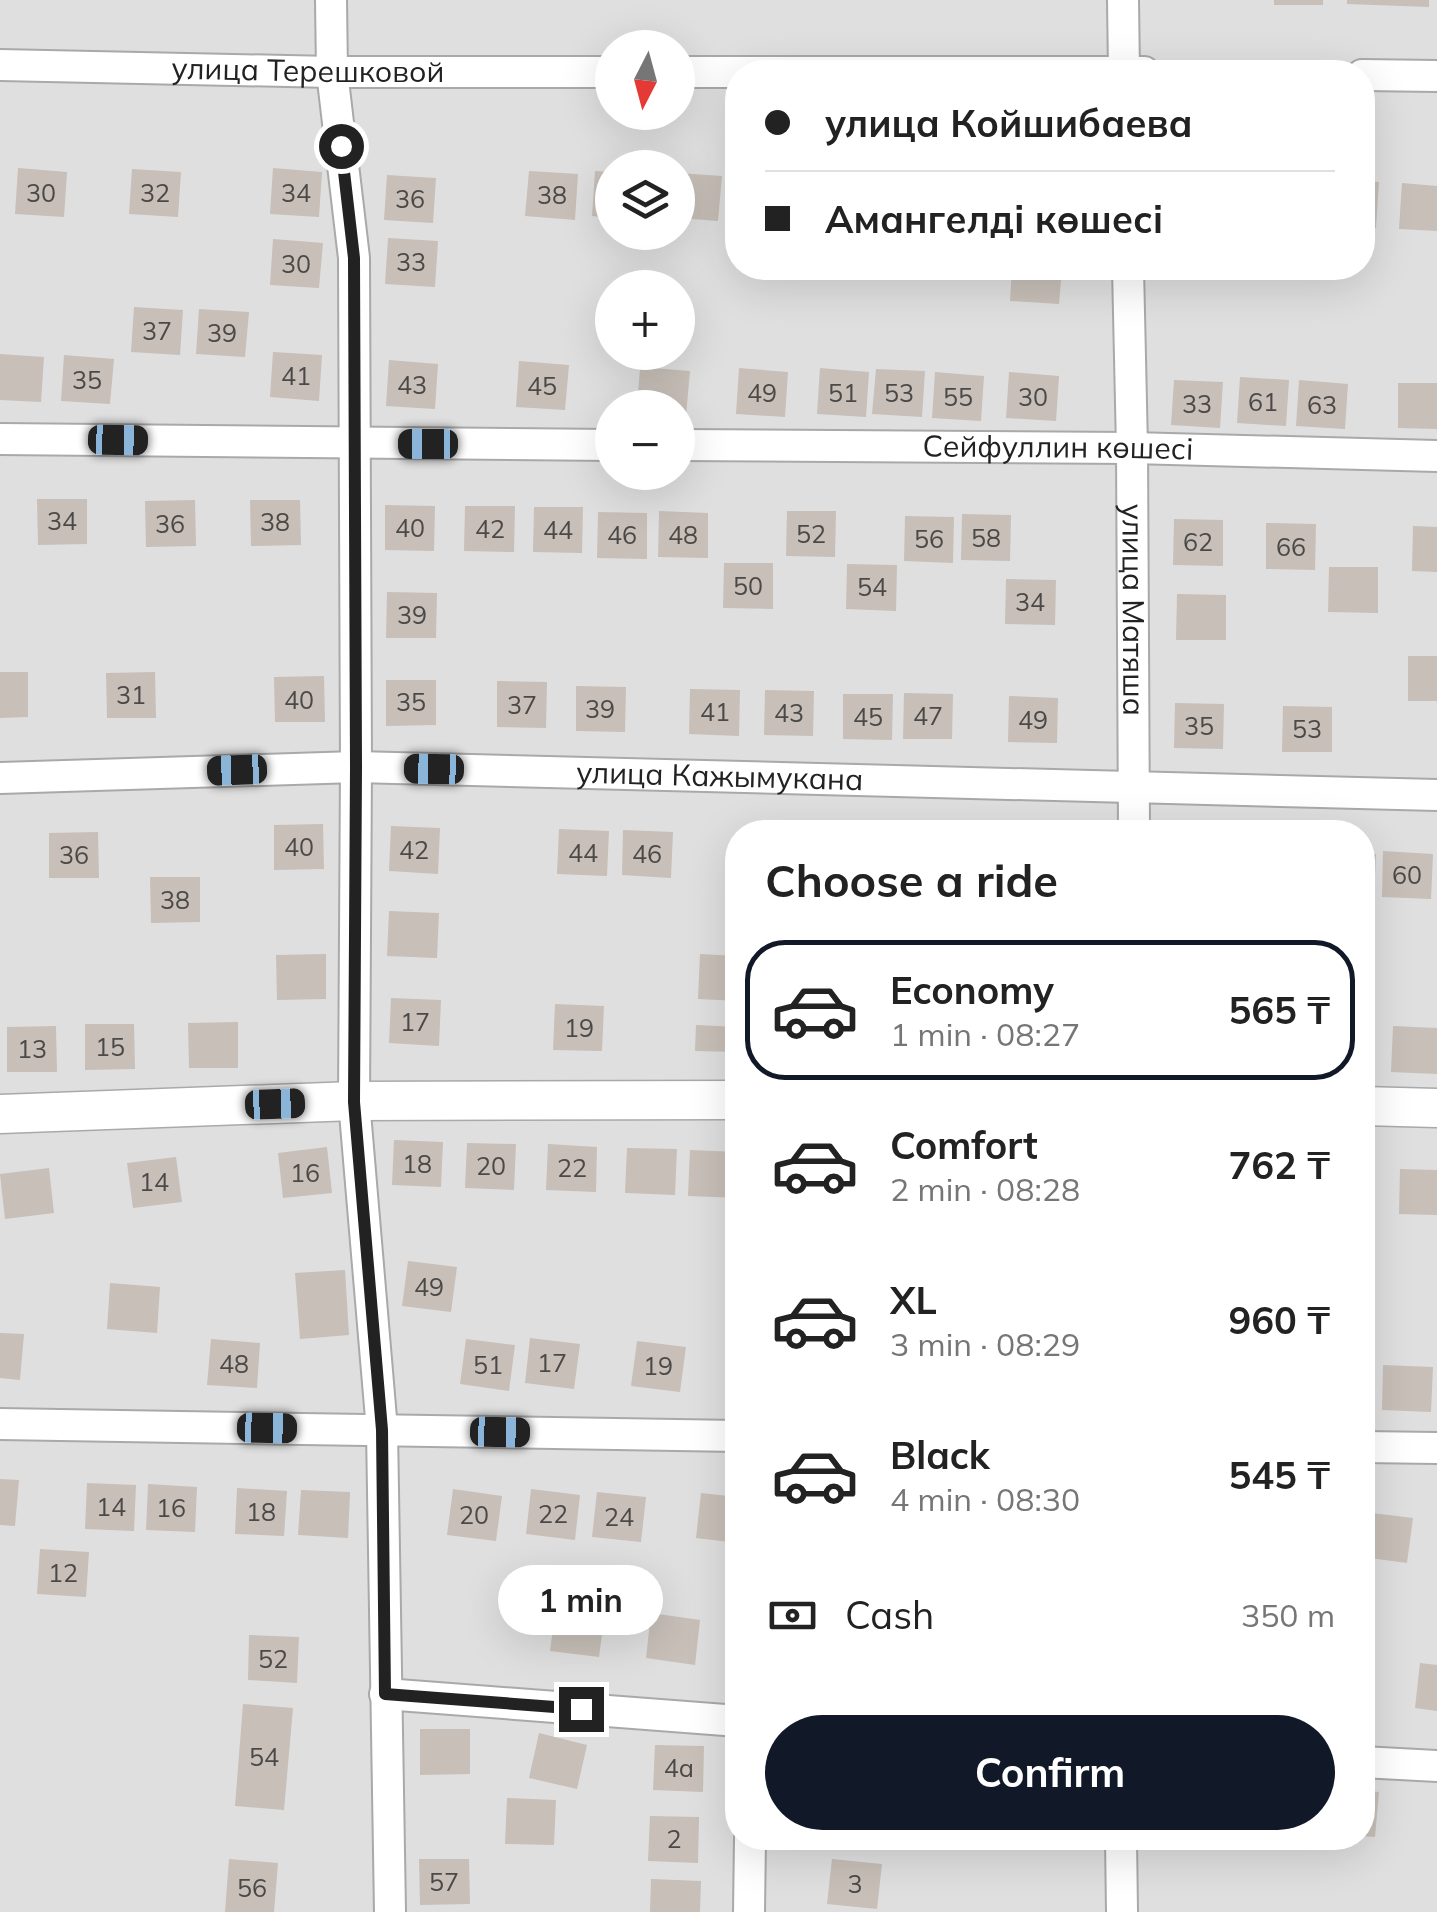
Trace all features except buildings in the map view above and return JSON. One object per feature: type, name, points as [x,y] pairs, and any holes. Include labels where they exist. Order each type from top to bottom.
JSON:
[{"type":"street","points":[[331,0],[332,72],[354,258],[354,1102],[382,1430],[390,1912]]},
{"type":"street","points":[[1123,0],[1124,60]]},
{"type":"street","name":"улица Терешковой","points":[[0,65],[332,72],[595,72]]},
{"type":"street","points":[[695,72],[725,72]]},
{"type":"street","points":[[1375,76],[1437,76]]},
{"type":"street","name":"улица Матяша","points":[[1128,280],[1134,820]]},
{"type":"street","points":[[0,439],[595,445]]},
{"type":"street","name":"Сейфуллин көшесі","points":[[695,445],[1132,448],[1437,456]]},
{"type":"street","name":"улица Кажымукана","points":[[0,778],[356,767],[1437,795]]},
{"type":"street","points":[[0,1114],[354,1102],[725,1100]]},
{"type":"street","points":[[1375,1106],[1437,1108]]},
{"type":"street","points":[[0,1424],[725,1436]]},
{"type":"street","points":[[1375,1447],[1437,1448]]},
{"type":"street","points":[[385,1694],[725,1721]]},
{"type":"street","points":[[1375,1763],[1437,1766]]},
{"type":"street","points":[[749,1912],[750,1850]]},
{"type":"street","points":[[1121,1850],[1122,1912]]},
{"type":"shaded area","points":[[0,0],[1437,0],[1437,1912],[0,1912]]},
{"type":"route","points":[[341,146],[354,258],[354,1102],[382,1430],[385,1694],[581,1709]]}]
